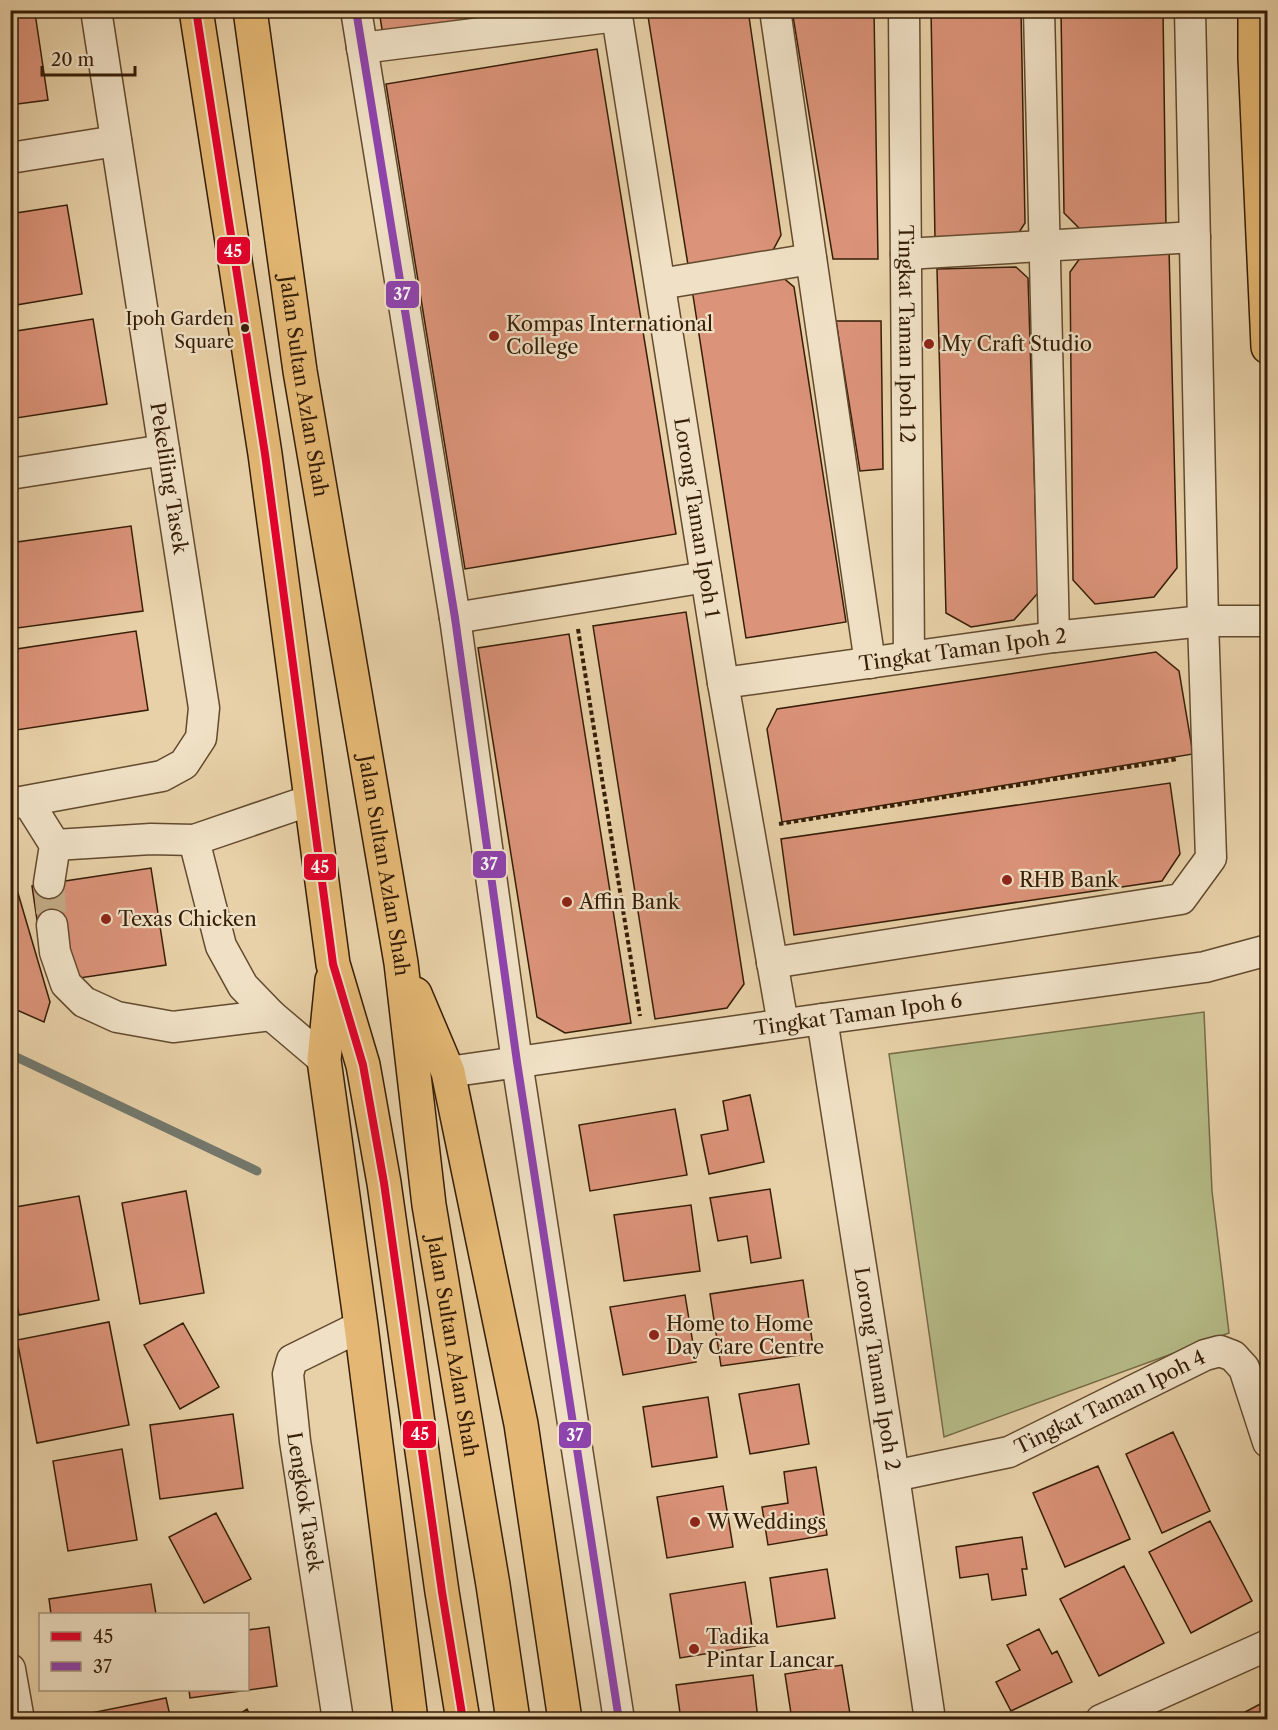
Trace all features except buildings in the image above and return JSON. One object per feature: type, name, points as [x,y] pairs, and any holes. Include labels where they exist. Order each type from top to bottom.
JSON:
[{"type":"main road","points":[[196,10],[265,454],[333,964],[363,1065],[384,1182],[442,1592],[463,1719]]},
{"type":"main road","name":"Jalan Sultan Azlan Shah","points":[[250,10],[300,370],[401,963],[429,1205],[493,1585],[513,1719]]},
{"type":"main road","points":[[1255,10],[1261,58],[1268,347]]},
{"type":"main road","points":[[401,963],[448,1072],[521,1424],[565,1719]]},
{"type":"main road","points":[[333,964],[324,1060],[361,1326],[411,1719]]},
{"type":"street","name":"Pekeliling Tasek","points":[[19,803],[162,776],[184,764],[201,738],[204,708],[96,10]]},
{"type":"street","points":[[356,10],[455,618],[517,1062],[619,1719]]},
{"type":"street","points":[[775,10],[870,663]]},
{"type":"street","name":"Tingkat Taman Ipoh 12","points":[[904,10],[909,657]]},
{"type":"street","points":[[1039,10],[1054,637]]},
{"type":"street","points":[[772,963],[1181,899],[1211,858],[1203,621],[1190,10]]},
{"type":"street","points":[[362,48],[486,21],[617,14]]},
{"type":"street","name":"Lorong Taman Ipoh 1","points":[[617,14],[723,683],[783,1024]]},
{"type":"street","points":[[10,158],[116,141]]},
{"type":"street","points":[[906,254],[1195,237]]},
{"type":"street","points":[[660,284],[811,258]]},
{"type":"street","points":[[10,474],[164,450]]},
{"type":"street","points":[[455,618],[706,577]]},
{"type":"street","name":"Tingkat Taman Ipoh 2","points":[[723,683],[1054,637],[1203,621],[1268,621]]},
{"type":"street","points":[[55,845],[151,839],[194,840],[311,800]]},
{"type":"street","points":[[19,803],[55,845],[49,883]]},
{"type":"street","points":[[194,840],[221,946],[243,986],[271,1016],[324,1060]]},
{"type":"street","points":[[52,925],[55,952],[66,984],[84,1002],[117,1017],[172,1027],[271,1016]]},
{"type":"street","name":"Tingkat Taman Ipoh 6","points":[[448,1072],[1205,967],[1268,950]]},
{"type":"street","name":"Lorong Taman Ipoh 2","points":[[822,1019],[930,1719]]},
{"type":"street","name":"Lengkok Tasek","points":[[338,1719],[295,1441],[288,1374],[292,1360],[361,1326]]},
{"type":"street","name":"Tingkat Taman Ipoh 4","points":[[894,1476],[1010,1452],[1205,1355],[1220,1351],[1233,1356],[1244,1368],[1268,1442]]},
{"type":"street","points":[[1101,1719],[1268,1645]]},
{"type":"street","points":[[11,1682],[19,1719]]},
{"type":"path","points":[[573,599],[644,1044]]},
{"type":"path","points":[[749,829],[1209,754]]},
{"type":"green space","points":[[1204,1012],[1212,1191],[1229,1333],[944,1437],[889,1054]]},
{"type":"waterway","points":[[10,1054],[257,1171]]},
{"type":"tunnel","points":[[49,883],[52,925]]},
{"type":"transit line","name":"45","points":[[196,10],[265,454],[333,964],[363,1065],[384,1183],[442,1592],[463,1720]]},
{"type":"transit line","name":"37","points":[[356,10],[455,618],[517,1062],[619,1720]]},
{"type":"place","name":"Ipoh Garden Square","points":[[245,328]]},
{"type":"place","name":"Kompas International College","points":[[494,336]]},
{"type":"place","name":"My Craft Studio","points":[[929,344]]},
{"type":"place","name":"RHB Bank","points":[[1007,880]]},
{"type":"place","name":"Affin Bank","points":[[567,902]]},
{"type":"place","name":"Texas Chicken","points":[[106,919]]},
{"type":"place","name":"Home to Home Day Care Centre","points":[[654,1335]]},
{"type":"place","name":"W Weddings","points":[[695,1522]]},
{"type":"place","name":"Tadika Pintar Lancar","points":[[694,1649]]}]
